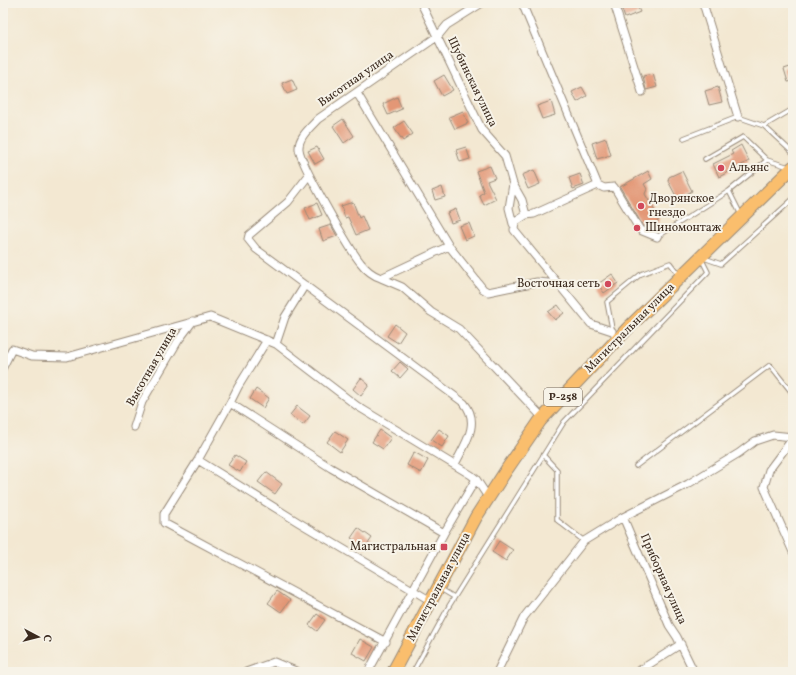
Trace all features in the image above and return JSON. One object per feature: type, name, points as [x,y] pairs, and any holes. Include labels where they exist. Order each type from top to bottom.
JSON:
[{"type":"highway","name":"Магистральная улица","points":[[393,672],[488,497],[543,418],[614,337],[680,277],[792,168]]},
{"type":"street","name":"Шубинская улица","points":[[421,3],[482,130],[505,156],[513,184],[522,200],[526,215]]},
{"type":"street","name":"Высотная улица","points":[[309,175],[299,150],[303,136],[318,118],[357,93],[438,36],[447,25],[482,3]]},
{"type":"street","points":[[522,3],[598,185],[604,188],[614,187],[640,230],[657,236]]},
{"type":"street","points":[[614,3],[642,92]]},
{"type":"street","points":[[703,3],[738,117]]},
{"type":"street","points":[[357,93],[449,246],[483,289],[488,292],[537,282],[559,284]]},
{"type":"street","points":[[455,464],[472,428],[472,415],[464,403],[256,249],[250,242],[249,235],[288,202],[309,175],[359,262],[370,274],[402,287],[431,312],[459,329],[543,418]]},
{"type":"street","points":[[513,184],[508,208],[514,224],[514,230],[592,324],[614,337]]},
{"type":"street","points":[[514,224],[526,215],[534,214],[598,185]]},
{"type":"street","points":[[381,278],[449,246]]},
{"type":"street","points":[[276,344],[285,317],[305,285]]},
{"type":"street","points":[[3,367],[12,349],[32,356],[67,357],[210,317],[276,344],[357,406],[455,464],[476,479],[488,497]]},
{"type":"street","name":"Высотная улица","points":[[134,426],[142,402],[178,342],[193,321]]},
{"type":"street","points":[[267,340],[238,387],[198,460],[166,508],[164,523],[386,642]]},
{"type":"street","points":[[230,404],[331,468],[444,532]]},
{"type":"street","points":[[497,672],[524,616],[584,541],[623,517],[688,484],[739,453],[755,441],[773,435],[793,437]]},
{"type":"street","points":[[793,437],[769,470],[764,487],[793,552]]},
{"type":"street","points":[[198,460],[298,522],[431,601]]},
{"type":"street","points":[[368,672],[386,642],[444,532],[476,479]]},
{"type":"street","name":"Приборная улица","points":[[623,517],[669,625],[681,644],[694,672]]},
{"type":"street","points":[[637,672],[681,644]]},
{"type":"street","points":[[246,672],[274,662],[298,672]]},
{"type":"lane","points":[[764,126],[793,109]]},
{"type":"lane","points":[[684,138],[738,117],[764,126],[793,154]]},
{"type":"lane","points":[[705,159],[743,137],[767,160],[792,168]]},
{"type":"lane","points":[[657,236],[729,191],[767,160]]},
{"type":"lane","points":[[729,191],[742,217]]},
{"type":"lane","points":[[701,257],[721,264],[793,199]]},
{"type":"lane","points":[[413,672],[454,597],[564,422],[708,272],[701,257]]},
{"type":"lane","points":[[614,337],[607,302],[641,274],[670,262],[680,277]]},
{"type":"lane","points":[[636,466],[770,365],[793,394]]},
{"type":"lane","points":[[543,455],[557,470],[556,520],[584,541]]},
{"type":"lane","points":[[438,588],[454,597]]},
{"type":"building","points":[[636,3],[640,12],[625,18],[620,4]]},
{"type":"building","points":[[793,66],[793,81],[788,82],[784,69]]},
{"type":"building","points":[[653,74],[657,87],[646,90],[643,76]]},
{"type":"building","points":[[444,75],[453,90],[442,96],[434,81]]},
{"type":"building","points":[[292,79],[297,90],[287,94],[282,83]]},
{"type":"building","points":[[582,87],[587,96],[577,102],[572,92]]},
{"type":"building","points":[[718,87],[722,102],[709,105],[705,91]]},
{"type":"building","points":[[397,97],[402,109],[388,115],[383,104]]},
{"type":"building","points":[[551,101],[555,115],[542,119],[537,106]]},
{"type":"building","points":[[463,111],[468,123],[455,129],[449,117]]},
{"type":"building","points":[[343,119],[354,136],[344,143],[333,126]]},
{"type":"building","points":[[404,121],[413,134],[403,141],[394,128]]},
{"type":"building","points":[[606,138],[611,155],[597,159],[592,143]]},
{"type":"building","points":[[741,145],[749,161],[719,177],[713,164],[733,154],[731,151]]},
{"type":"building","points":[[317,147],[324,159],[315,164],[308,151]]},
{"type":"building","points":[[466,147],[470,159],[460,162],[456,150]]},
{"type":"building","points":[[490,166],[495,178],[487,181],[496,199],[484,205],[479,195],[484,192],[476,171]]},
{"type":"building","points":[[534,170],[540,184],[528,189],[522,175]]},
{"type":"building","name":"Дворянское гнездо","points":[[648,171],[652,179],[644,184],[647,189],[645,194],[659,218],[657,223],[649,228],[643,226],[620,187]]},
{"type":"building","points":[[682,171],[692,191],[681,197],[676,196],[668,181],[669,177]]},
{"type":"building","points":[[580,174],[584,185],[573,189],[569,178]]},
{"type":"building","points":[[442,187],[445,197],[435,200],[432,191]]},
{"type":"building","points":[[353,202],[359,218],[362,216],[368,230],[356,235],[348,217],[345,218],[341,206]]},
{"type":"building","points":[[317,203],[322,215],[310,220],[305,208]]},
{"type":"building","points":[[456,209],[460,220],[451,223],[447,213]]},
{"type":"building","points":[[469,223],[474,236],[465,240],[459,226]]},
{"type":"building","points":[[331,225],[337,236],[323,241],[319,229]]},
{"type":"building","name":"Восточная сеть","points":[[612,274],[618,283],[604,293],[598,284]]},
{"type":"building","points":[[558,305],[564,313],[555,320],[548,312]]},
{"type":"building","points":[[395,324],[405,332],[398,343],[387,336]]},
{"type":"building","points":[[400,362],[408,369],[400,378],[392,371]]},
{"type":"building","points":[[361,378],[369,385],[361,396],[353,389]]},
{"type":"building","points":[[256,389],[269,398],[263,408],[250,399]]},
{"type":"building","points":[[297,406],[310,416],[303,425],[290,415]]},
{"type":"building","points":[[439,429],[449,436],[442,447],[431,440]]},
{"type":"building","points":[[380,430],[391,438],[383,449],[372,442]]},
{"type":"building","points":[[335,431],[348,440],[340,452],[327,442]]},
{"type":"building","points":[[414,452],[428,460],[421,473],[407,465]]},
{"type":"building","points":[[235,455],[246,462],[240,472],[228,465]]},
{"type":"building","points":[[266,472],[282,484],[275,494],[258,482]]},
{"type":"building","points":[[358,528],[372,538],[365,548],[351,538]]},
{"type":"building","points":[[499,541],[513,550],[506,561],[492,552]]},
{"type":"building","points":[[277,591],[290,600],[281,612],[268,603]]},
{"type":"building","points":[[317,614],[325,620],[317,631],[309,625]]},
{"type":"building","points":[[360,639],[374,647],[366,661],[352,653]]},
{"type":"place","name":"Альянс","points":[[721,168]]},
{"type":"place","name":"Дворянское гнездо","points":[[641,206]]},
{"type":"place","name":"Шиномонтаж","points":[[637,228]]},
{"type":"place","name":"Восточная сеть","points":[[608,284]]},
{"type":"place","name":"Магистральная","points":[[444,547]]}]
